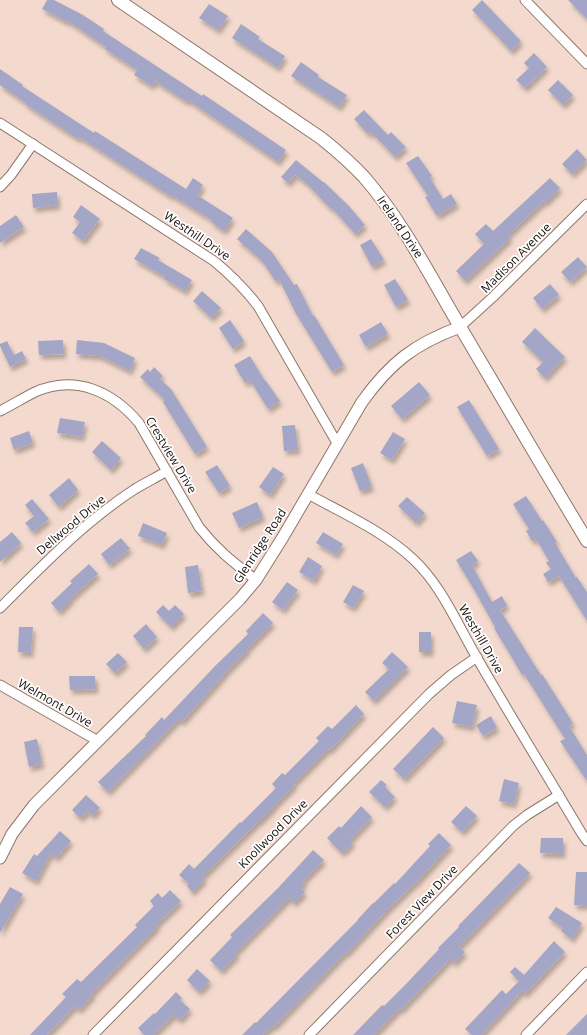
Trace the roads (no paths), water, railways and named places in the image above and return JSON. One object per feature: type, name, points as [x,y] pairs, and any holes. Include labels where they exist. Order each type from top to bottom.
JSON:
[{"type":"main road","name":"Ireland Drive","points":[[118,0],[321,138],[344,157],[363,176],[380,197],[431,275],[460,327],[587,541]]},
{"type":"street","points":[[525,0],[587,64]]},
{"type":"street","name":"Westhill Drive","points":[[0,123],[214,261],[245,288],[258,306],[338,443]]},
{"type":"street","points":[[0,187],[11,175],[33,144]]},
{"type":"street","name":"Madison Avenue","points":[[460,327],[493,297],[587,204]]},
{"type":"street","name":"Glenridge Road","points":[[0,858],[12,834],[34,805],[240,599],[256,580],[362,402],[372,388],[387,371],[421,344],[460,327]]},
{"type":"street","name":"Crestview Drive","points":[[0,411],[35,392],[59,386],[73,385],[88,388],[101,392],[115,400],[129,411],[139,423],[199,527],[223,554],[256,580]]},
{"type":"street","name":"Dellwood Drive","points":[[0,608],[76,534],[136,489],[167,471]]},
{"type":"street","name":"Westhill Drive","points":[[308,494],[384,536],[414,560],[429,577],[443,598],[587,841]]},
{"type":"street","name":"Knollwood Drive","points":[[93,1035],[423,700],[451,675],[477,657]]},
{"type":"street","name":"Welmont Drive","points":[[0,685],[98,741]]},
{"type":"street","name":"Forest View Drive","points":[[308,1035],[513,826],[559,795]]},
{"type":"street","points":[[526,1035],[587,972]]}]
